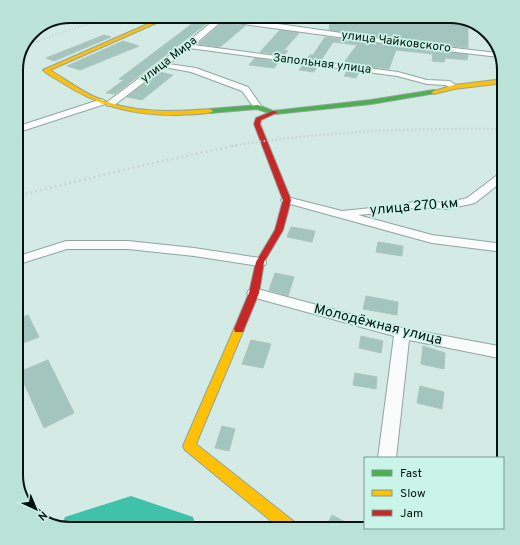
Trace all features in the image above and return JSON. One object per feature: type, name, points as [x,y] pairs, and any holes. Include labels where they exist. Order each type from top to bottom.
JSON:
[{"type":"street","points":[[154,23],[46,70],[83,93],[106,103],[128,109],[170,113],[258,108],[271,112]]},
{"type":"street","name":"улица Мира","points":[[23,128],[106,103],[164,64],[188,46],[214,23]]},
{"type":"street","name":"улица Чайковского","points":[[265,23],[405,44],[494,55]]},
{"type":"street","name":"Запольная улица","points":[[188,46],[398,74],[427,82],[447,83],[454,87]]},
{"type":"street","points":[[164,64],[193,70],[245,89],[258,108]]},
{"type":"street","points":[[283,522],[189,446],[254,293],[260,262],[279,230],[287,200],[257,124],[258,119],[271,112],[371,102],[419,95],[454,87],[497,82]]},
{"type":"street","name":"улица 270 км","points":[[339,214],[401,208],[416,204],[446,206],[471,201],[497,181]]},
{"type":"street","points":[[287,200],[432,239],[497,247]]},
{"type":"street","points":[[23,259],[66,245],[128,245],[194,252],[260,262]]},
{"type":"street","name":"Молодёжная улица","points":[[254,293],[402,333],[497,352]]},
{"type":"street","points":[[387,457],[402,333]]},
{"type":"building","points":[[193,23],[207,23],[115,94],[106,93],[124,80],[119,79]]},
{"type":"building","points":[[222,23],[245,26],[220,47],[198,44]]},
{"type":"building","points":[[330,23],[453,23],[468,27],[468,48],[329,30]]},
{"type":"building","points":[[280,30],[299,33],[284,50],[288,51],[284,55],[260,52]]},
{"type":"building","points":[[104,35],[111,37],[54,61],[46,58]]},
{"type":"building","points":[[325,37],[468,55],[467,60],[445,58],[444,62],[432,61],[433,54],[396,50],[389,69],[347,64],[349,62],[345,61],[357,45],[333,42],[321,60],[307,58],[310,55],[313,55]]},
{"type":"building","points":[[123,41],[139,46],[80,70],[67,66]]},
{"type":"building","points":[[255,58],[279,62],[274,68],[249,65]]},
{"type":"building","points":[[303,65],[317,67],[314,72],[299,70]]},
{"type":"building","points":[[347,71],[359,72],[356,78],[344,76]]},
{"type":"building","points":[[159,72],[173,75],[142,100],[127,97]]},
{"type":"building","points":[[291,227],[315,231],[312,242],[287,237]]},
{"type":"building","points":[[378,242],[403,246],[402,256],[376,252]]},
{"type":"building","points":[[275,273],[294,277],[288,296],[269,290]]},
{"type":"building","points":[[366,296],[398,302],[397,315],[363,309]]},
{"type":"building","points":[[28,315],[39,337],[23,343],[23,317]]},
{"type":"building","points":[[361,336],[383,341],[381,353],[359,348]]},
{"type":"building","points":[[251,340],[271,344],[263,368],[242,364]]},
{"type":"building","points":[[423,346],[445,353],[444,369],[421,364]]},
{"type":"building","points":[[48,360],[74,413],[44,428],[23,381],[23,370]]},
{"type":"building","points":[[355,373],[377,377],[376,389],[353,385]]},
{"type":"building","points":[[420,386],[444,392],[442,409],[417,403]]},
{"type":"building","points":[[222,426],[235,429],[229,451],[215,448]]},
{"type":"building","points":[[332,515],[345,522],[328,522]]},
{"type":"waterway","points":[[99,522],[131,512],[160,522]]},
{"type":"railway","points":[[32,43],[93,23]]},
{"type":"railway","points":[[236,145],[334,134],[402,130],[497,129]]},
{"type":"railway","points":[[23,194],[140,166],[236,145]]},
{"type":"railway","points":[[232,146],[236,145]]},
{"type":"traffic: fast","points":[[275,112],[371,102],[434,92]]},
{"type":"traffic: fast","points":[[210,111],[258,107],[271,112]]},
{"type":"traffic: slow","points":[[154,23],[46,70],[88,96],[122,108],[137,111],[166,113],[210,111]]},
{"type":"traffic: slow","points":[[434,92],[454,87],[497,82]]},
{"type":"traffic: slow","points":[[239,329],[189,446],[283,522]]},
{"type":"traffic: jam","points":[[239,329],[254,293],[260,262],[279,230],[287,200],[257,124],[258,119],[275,112]]}]
